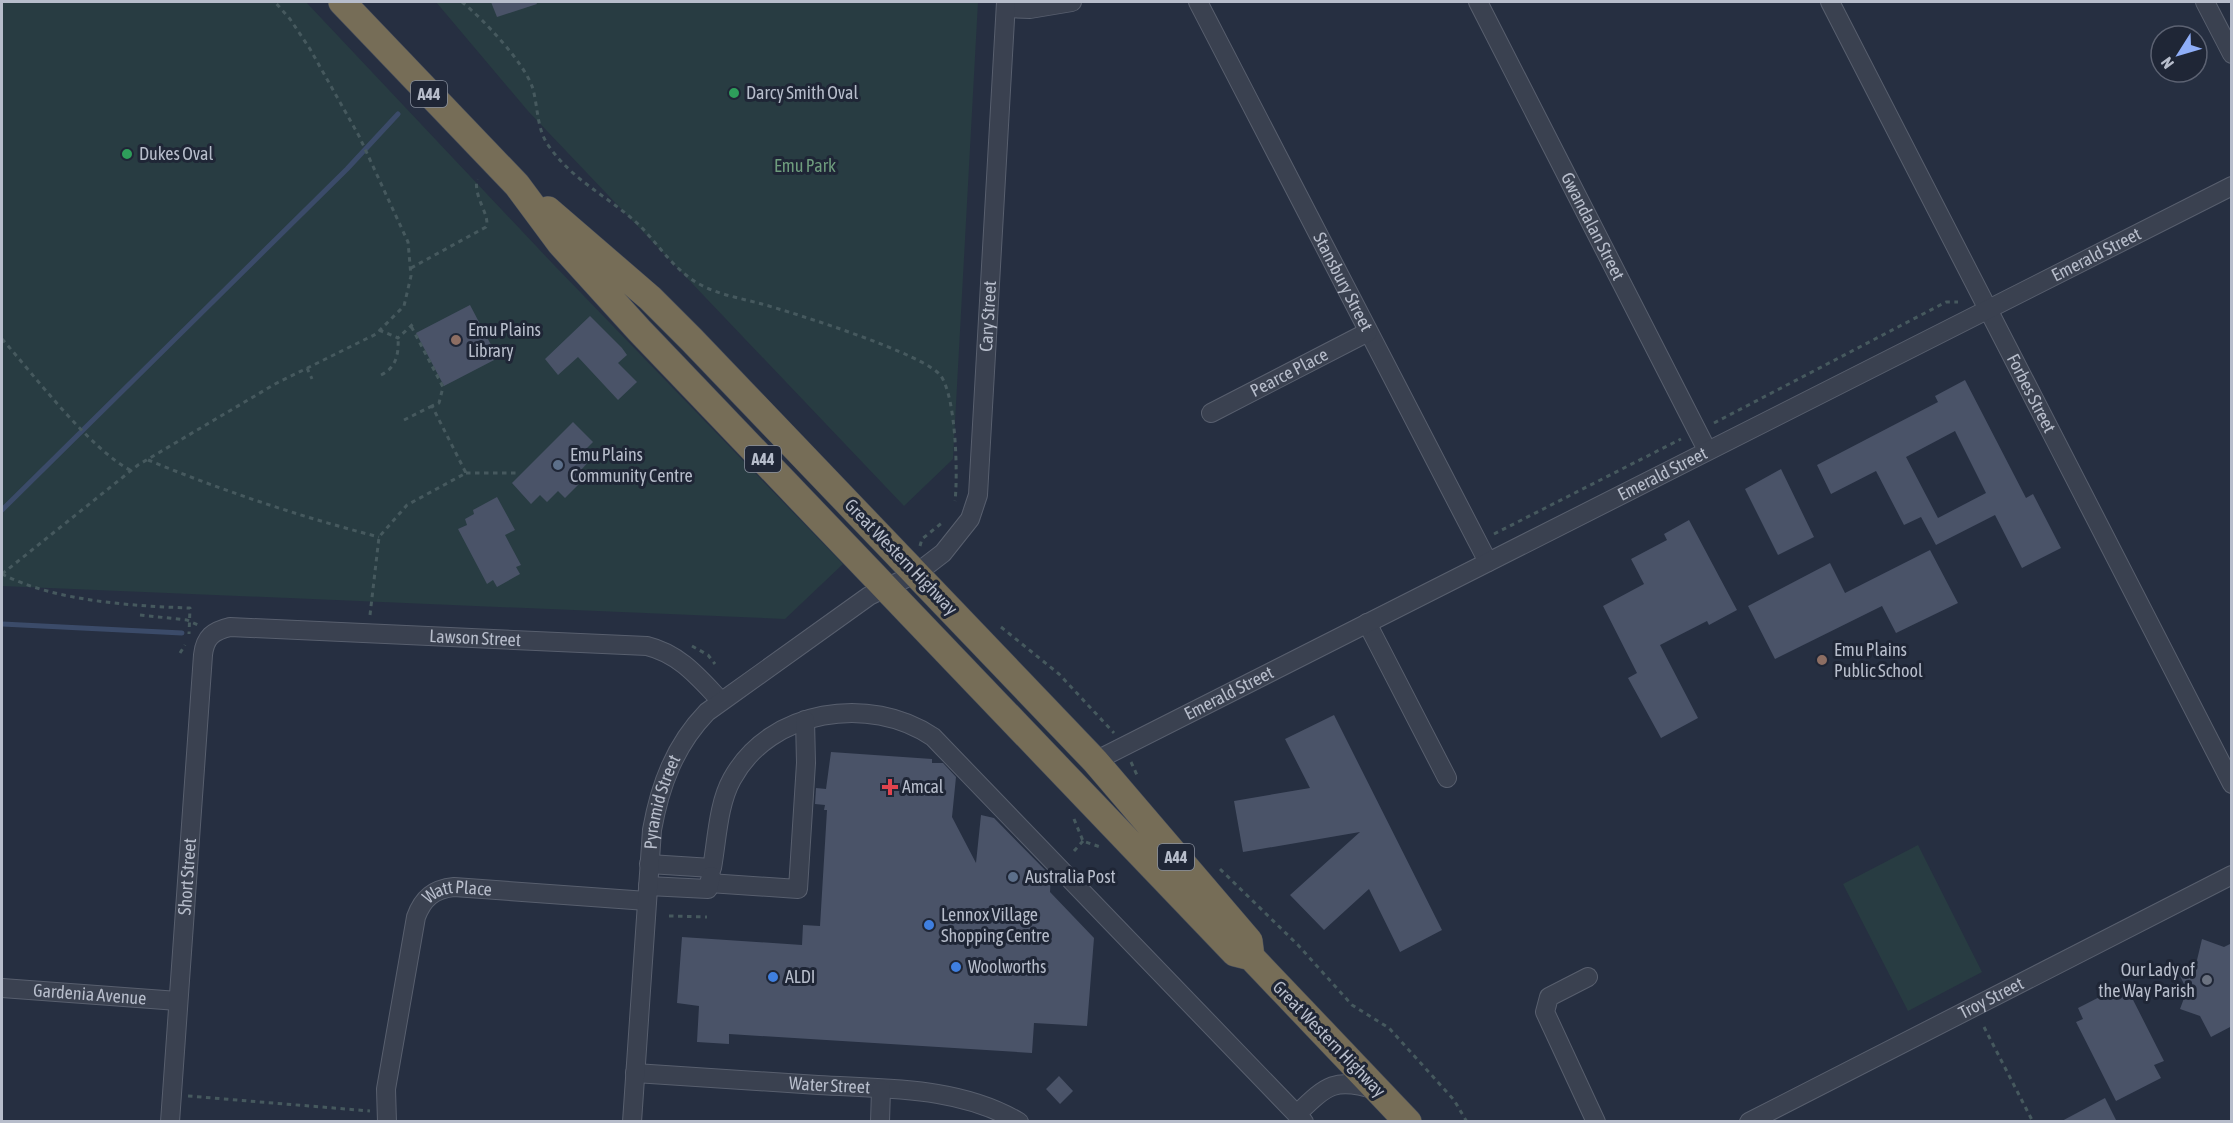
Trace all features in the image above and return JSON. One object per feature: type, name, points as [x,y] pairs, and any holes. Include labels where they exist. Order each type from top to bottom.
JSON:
[{"type":"highway","name":"Great Western Highway","points":[[342,2],[517,186],[560,243],[639,330],[1235,953],[1251,957],[1408,1122]]},
{"type":"highway","name":"Great Western Highway","points":[[517,186],[572,229],[650,298],[918,560],[1249,941],[1251,957]]},
{"type":"street","points":[[1006,5],[1030,9],[1072,2]]},
{"type":"street","name":"Stansbury Street","points":[[1198,2],[1488,561]]},
{"type":"street","name":"Gwandalan Street","points":[[1478,2],[1707,450]]},
{"type":"street","name":"Forbes Street","points":[[1830,2],[2232,784]]},
{"type":"street","points":[[2205,2],[2232,54]]},
{"type":"street","name":"Cary Street","points":[[886,588],[918,560],[943,553],[963,531],[970,519],[978,495],[1006,5]]},
{"type":"street","name":"Emerald Street","points":[[1095,761],[2232,186]]},
{"type":"street","name":"Pearce Place","points":[[1211,413],[1368,332]]},
{"type":"street","name":"Pyramid Street","points":[[632,1122],[649,864],[656,811],[670,764],[698,721],[721,701],[869,597],[886,588]]},
{"type":"street","points":[[1367,623],[1447,778]]},
{"type":"street","name":"Lawson Street","points":[[210,635],[230,627],[647,646],[672,654],[721,701]]},
{"type":"street","name":"Short Street","points":[[170,1122],[203,654],[204,644],[210,635]]},
{"type":"street","points":[[710,880],[729,785],[741,764],[772,734],[805,720],[830,714],[882,716],[908,724],[933,737],[1301,1118],[1320,1094],[1337,1084],[1353,1083],[1377,1090]]},
{"type":"street","points":[[649,864],[710,880],[798,890],[805,772],[805,720]]},
{"type":"street","name":"Troy Street","points":[[1749,1122],[2232,875]]},
{"type":"street","name":"Watt Place","points":[[387,1117],[386,1089],[416,917],[426,898],[437,890],[454,887],[648,894],[710,880]]},
{"type":"street","points":[[1588,977],[1549,997],[1545,1012],[1596,1122]]},
{"type":"street","name":"Gardenia Avenue","points":[[2,988],[178,1001]]},
{"type":"street","name":"Water Street","points":[[635,1073],[881,1089],[959,1097],[982,1103],[1019,1122]]},
{"type":"street","points":[[880,1122],[881,1089]]},
{"type":"path","points":[[180,652],[189,639],[190,608],[100,600],[28,585],[2,574],[130,470],[236,406],[379,330],[404,306],[411,268],[408,242],[376,168],[359,136],[310,49],[290,19],[275,2]]},
{"type":"path","points":[[462,2],[490,28],[530,82],[542,133],[567,169],[636,222],[687,277],[714,291],[794,313],[860,337],[927,364],[935,370],[945,383],[952,406],[956,497],[953,509]]},
{"type":"path","points":[[411,268],[486,227],[487,220],[476,195],[477,179]]},
{"type":"path","points":[[1714,423],[1946,302],[1959,302]]},
{"type":"path","points":[[398,338],[413,325],[443,387],[439,403],[404,420]]},
{"type":"path","points":[[379,330],[398,338]]},
{"type":"path","points":[[381,375],[394,365],[399,353],[398,338]]},
{"type":"path","points":[[2,339],[110,458],[130,470]]},
{"type":"path","points":[[307,368],[312,379]]},
{"type":"path","points":[[432,406],[466,473]]},
{"type":"path","points":[[1492,535],[1686,438]]},
{"type":"path","points":[[147,460],[330,525],[380,537]]},
{"type":"path","points":[[370,615],[380,537],[407,505],[466,473],[517,473]]},
{"type":"path","points":[[918,560],[922,539],[949,516]]},
{"type":"path","points":[[140,615],[189,621],[210,635]]},
{"type":"path","points":[[997,624],[1059,674],[1112,729]]},
{"type":"path","points":[[1136,771],[1139,781]]},
{"type":"path","points":[[1074,851],[1083,841]]},
{"type":"path","points":[[1218,868],[1298,945],[1352,1005],[1389,1028],[1454,1100],[1467,1122]]},
{"type":"path","points":[[669,916],[707,917]]},
{"type":"path","points":[[1984,1027],[2033,1122]]},
{"type":"path","points":[[171,1095],[387,1117]]},
{"type":"green space","points":[[2,2],[306,2],[553,264],[843,564],[785,619],[2,586]]},
{"type":"green space","name":"Emu Park","points":[[436,2],[978,2],[953,459],[904,506],[528,111]]},
{"type":"green space","points":[[1918,845],[1982,972],[1908,1011],[1843,884]]},
{"type":"building","points":[[491,2],[536,2],[537,4],[497,17]]},
{"type":"building","name":"Emu Plains Library","points":[[470,305],[498,358],[444,386],[416,333]]},
{"type":"building","points":[[590,316],[627,355],[618,363],[637,382],[618,400],[578,357],[558,375],[545,359]]},
{"type":"building","points":[[1965,380],[2026,498],[2033,494],[2061,548],[2022,568],[1995,515],[1936,545],[1921,517],[1904,525],[1876,471],[1831,494],[1817,465],[1938,402],[1935,396]],"holes":[[[1955,431],[1986,493],[1938,518],[1906,457]]]},
{"type":"building","name":"Emu Plains Community Centre","points":[[573,422],[593,442],[584,451],[591,459],[581,470],[587,476],[565,498],[558,491],[547,502],[540,495],[531,504],[512,483]]},
{"type":"building","points":[[1781,469],[1814,537],[1778,555],[1745,489]]},
{"type":"building","points":[[497,497],[515,530],[505,535],[521,565],[516,567],[520,574],[497,587],[493,580],[487,584],[458,529],[467,525],[465,519],[474,514],[473,510]]},
{"type":"building","points":[[1689,520],[1737,610],[1709,625],[1707,621],[1660,645],[1698,718],[1661,738],[1628,678],[1637,673],[1603,606],[1644,584],[1631,559],[1667,540],[1664,534]]},
{"type":"building","points":[[1930,550],[1958,603],[1896,633],[1882,606],[1775,659],[1748,606],[1830,563],[1845,593]]},
{"type":"building","points":[[1334,715],[1442,930],[1400,952],[1369,889],[1324,930],[1290,895],[1360,832],[1243,852],[1234,801],[1310,788],[1285,739]]},
{"type":"building","points":[[831,752],[932,759],[932,763],[943,763],[956,777],[952,817],[976,863],[981,815],[994,818],[1051,876],[1050,892],[1094,938],[1087,1026],[1034,1023],[1032,1053],[729,1034],[729,1044],[697,1042],[699,1006],[677,1003],[682,937],[802,945],[803,925],[820,926],[827,810],[824,810],[825,805],[815,804],[816,788],[826,789]]},
{"type":"building","name":"Our Lady of the Way Parish","points":[[2202,939],[2224,947],[2232,943],[2232,1026],[2211,1037],[2200,1016],[2180,1009],[2187,990],[2177,970],[2197,960]]},
{"type":"building","points":[[2125,984],[2164,1061],[2154,1065],[2161,1078],[2116,1101],[2076,1022],[2083,1019],[2078,1008]]},
{"type":"building","points":[[1059,1076],[1073,1091],[1060,1104],[1046,1089]]},
{"type":"building","points":[[2105,1098],[2117,1122],[2060,1122]]},
{"type":"waterway","points":[[2,510],[347,169],[398,114]]},
{"type":"waterway","points":[[2,624],[182,633]]},
{"type":"place","name":"Darcy Smith Oval","points":[[734,93]]},
{"type":"place","name":"Dukes Oval","points":[[127,154]]},
{"type":"place","name":"Emu Plains Library","points":[[456,340]]},
{"type":"place","name":"Emu Plains Community Centre","points":[[558,465]]},
{"type":"place","name":"Emu Plains Public School","points":[[1822,660]]},
{"type":"place","name":"Amcal","points":[[890,787]]},
{"type":"place","name":"Australia Post","points":[[1013,877]]},
{"type":"place","name":"Lennox Village Shopping Centre","points":[[929,925]]},
{"type":"place","name":"Woolworths","points":[[956,967]]},
{"type":"place","name":"ALDI","points":[[773,977]]},
{"type":"place","name":"Our Lady of the Way Parish","points":[[2207,980]]}]
